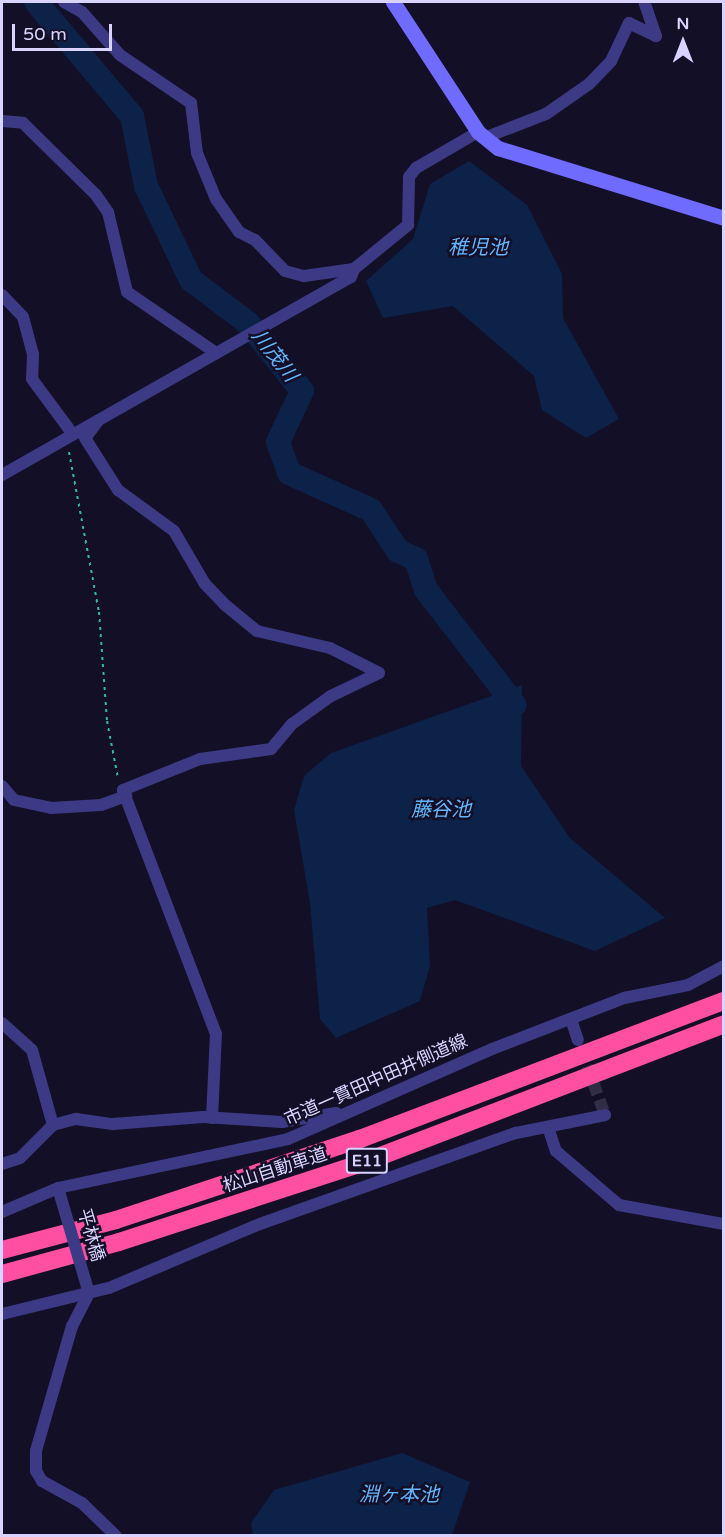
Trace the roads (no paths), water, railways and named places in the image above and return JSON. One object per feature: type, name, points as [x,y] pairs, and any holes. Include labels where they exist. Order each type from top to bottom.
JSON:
[{"type":"highway","points":[[601,1050],[723,991]]},
{"type":"highway","name":"松山自動車道","points":[[2,1250],[116,1220],[338,1147],[601,1050],[723,1001]]},
{"type":"highway","name":"松山自動車道","points":[[2,1274],[119,1242],[364,1162],[723,1026]]},
{"type":"street","points":[[64,2],[82,12],[120,55],[191,103],[197,153],[216,199],[239,232],[255,240],[285,272],[304,276],[354,269],[408,225],[409,177],[416,168],[481,135],[546,114],[589,84],[611,61],[629,23],[656,36],[644,2]]},
{"type":"street","points":[[393,2],[481,135],[548,166],[723,218]]},
{"type":"street","points":[[2,121],[24,123],[96,195],[108,212],[127,292],[216,352]]},
{"type":"street","points":[[2,475],[216,352],[351,278],[354,269]]},
{"type":"street","points":[[2,295],[23,317],[33,354],[32,379],[72,434]]},
{"type":"street","points":[[2,786],[14,800],[51,808],[101,805],[200,759],[271,749],[292,724],[331,696],[379,674],[330,648],[257,632],[205,584],[174,531],[118,490],[85,438],[103,416]]},
{"type":"street","points":[[124,793],[216,1034],[212,1118]]},
{"type":"street","name":"市道一貫田中田井側道線","points":[[2,1212],[58,1188],[288,1139],[571,1019],[624,998],[688,985],[723,966]]},
{"type":"street","points":[[571,1019],[578,1040]]},
{"type":"street","points":[[2,1023],[32,1050],[53,1125]]},
{"type":"street","points":[[2,1164],[20,1158],[53,1125],[76,1119],[113,1124],[212,1118],[282,1122],[354,1110]]},
{"type":"street","points":[[2,1314],[89,1293],[516,1133],[549,1130],[605,1115]]},
{"type":"street","points":[[549,1130],[556,1151],[619,1205],[723,1224]]},
{"type":"street","name":"平林橋","points":[[58,1188],[89,1293]]},
{"type":"street","points":[[89,1293],[72,1326],[36,1451],[36,1471],[42,1481],[82,1503],[116,1536]]},
{"type":"water","name":"稚児池","points":[[469,161],[527,205],[562,274],[563,318],[619,419],[586,438],[542,410],[534,376],[453,306],[383,318],[366,281],[413,239],[430,184]]},
{"type":"water","name":"藤谷池","points":[[522,685],[521,766],[570,838],[665,918],[595,951],[455,900],[427,908],[430,965],[420,1001],[336,1038],[320,1019],[310,903],[294,810],[304,776],[331,753]]},
{"type":"water","name":"淵ヶ本池","points":[[402,1453],[470,1482],[452,1535],[253,1535],[251,1523],[274,1490]]},
{"type":"waterway","name":"川茂川","points":[[36,2],[132,116],[146,186],[191,280],[248,323],[302,391],[278,442],[289,473],[371,510],[398,551],[416,559],[426,590],[515,705]]},
{"type":"tunnel","points":[[581,1049],[605,1115]]}]
